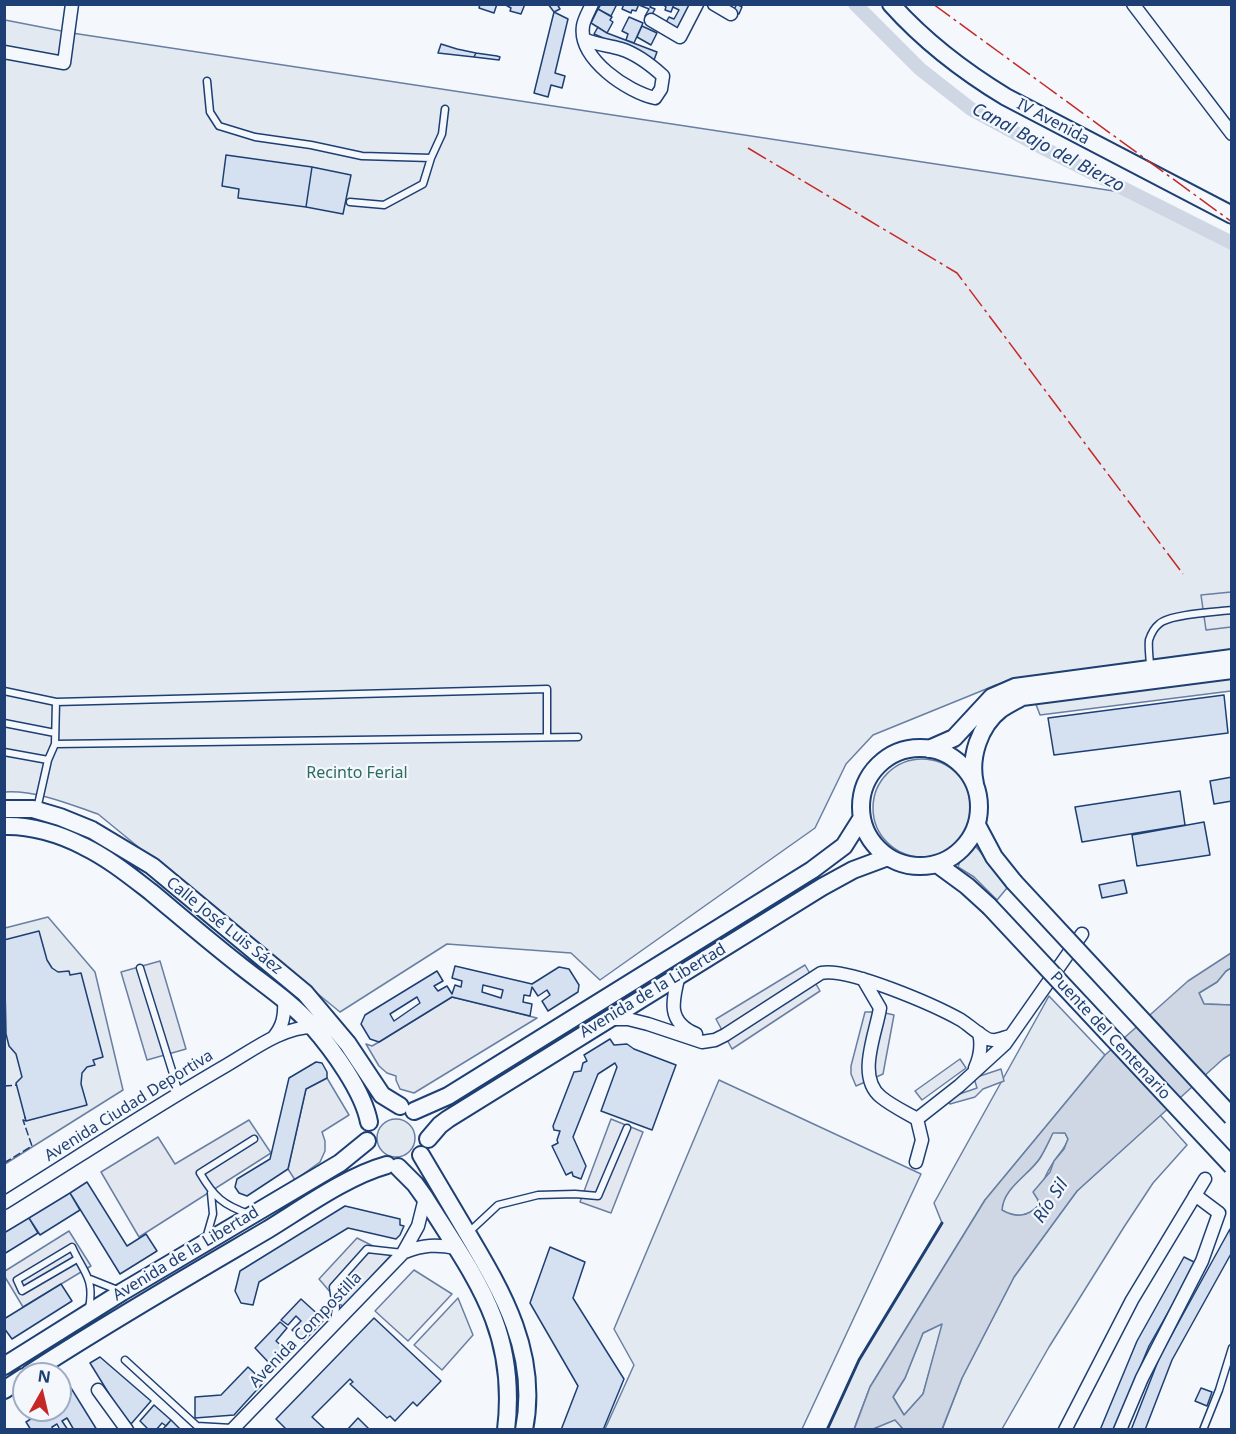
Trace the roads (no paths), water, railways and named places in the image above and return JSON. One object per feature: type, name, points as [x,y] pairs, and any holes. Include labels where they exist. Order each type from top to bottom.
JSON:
[{"type":"main road","name":"IV Avenida","points":[[891,4],[936,49],[1005,97],[1232,215]]},
{"type":"main road","points":[[975,784],[958,762],[940,752],[929,749],[902,751],[884,760],[867,781],[862,794],[861,819],[872,842],[888,857],[912,866],[937,864],[956,855],[977,825],[980,810],[972,765],[976,747],[986,727],[1000,710],[1022,697],[1232,658]]},
{"type":"main road","points":[[929,749],[954,738],[993,697],[1016,687],[1151,674],[1232,670]]},
{"type":"main road","name":"Calle José Luis Sáez","points":[[4,809],[37,810],[92,830],[152,866],[305,993],[348,1044],[382,1095],[407,1108]]},
{"type":"main road","name":"Avenida de la Libertad","points":[[407,1108],[448,1096],[812,870],[844,846],[861,819]]},
{"type":"main road","name":"Calle José Luis Sáez","points":[[4,826],[19,825],[73,842],[119,867],[284,1000],[313,1027],[356,1086],[367,1109],[369,1122]]},
{"type":"main road","name":"Puente del Centenario","points":[[977,825],[994,857],[1014,882],[1232,1117]]},
{"type":"main road","name":"Avenida de la Libertad","points":[[428,1139],[448,1119],[822,887],[853,870],[888,857]]},
{"type":"main road","name":"Puente del Centenario","points":[[937,864],[989,906],[1232,1166]]},
{"type":"main road","points":[[392,1166],[411,1163],[421,1155],[428,1139],[424,1123],[407,1108],[391,1106],[382,1109],[369,1122],[367,1141],[370,1152],[378,1160],[392,1166],[415,1184],[490,1307],[500,1331],[508,1372],[506,1430]]},
{"type":"main road","name":"Avenida de la Libertad","points":[[4,1366],[122,1292],[340,1163],[367,1141]]},
{"type":"main road","points":[[421,1155],[511,1312],[524,1351],[528,1380],[524,1430]]},
{"type":"main road","name":"Avenida de la Libertad","points":[[47,1362],[81,1339],[369,1170],[392,1166]]},
{"type":"street","points":[[4,52],[64,63],[72,4]]},
{"type":"street","points":[[584,39],[598,45],[622,49],[649,63],[663,76],[661,89],[655,98],[640,95],[606,72],[590,53],[584,39],[582,27],[592,4]]},
{"type":"street","points":[[651,20],[680,37],[697,4]]},
{"type":"street","points":[[714,4],[731,14]]},
{"type":"street","points":[[1132,4],[1232,134]]},
{"type":"street","points":[[917,1119],[959,1086],[1005,1044],[1082,934]]},
{"type":"street","points":[[608,1019],[628,1019],[702,1042],[715,1040],[821,973],[834,972],[863,979],[948,1013],[973,1027],[984,1038],[992,1040],[1010,1036]]},
{"type":"street","points":[[679,975],[673,1007],[679,1023],[695,1034],[722,1037]]},
{"type":"street","points":[[863,979],[878,1004],[879,1014],[868,1070],[870,1082],[879,1095],[917,1119],[922,1140],[916,1162]]},
{"type":"street","points":[[878,1004],[888,995],[898,992]]},
{"type":"street","points":[[272,1039],[280,1030],[285,1015],[284,1000]]},
{"type":"street","name":"Avenida Ciudad Deportiva","points":[[4,1203],[179,1093],[272,1039],[295,1029],[313,1027]]},
{"type":"street","points":[[973,1072],[980,1053],[979,1033]]},
{"type":"street","points":[[1065,1430],[1132,1300],[1205,1179]]},
{"type":"street","points":[[1120,1430],[1142,1378],[1202,1261],[1219,1213],[1195,1195]]},
{"type":"street","name":"Avenida Compostilla","points":[[232,1429],[404,1253],[418,1226],[425,1198]]},
{"type":"street","name":"Avenida Compostilla","points":[[404,1253],[421,1245],[456,1248]]},
{"type":"street","points":[[98,1390],[127,1430]]},
{"type":"lane","points":[[207,81],[210,112],[219,126],[255,137],[311,144],[362,156],[431,158]]},
{"type":"lane","points":[[350,202],[384,205],[423,184],[442,134],[445,109]]},
{"type":"lane","points":[[1151,674],[1149,642],[1158,624],[1165,620],[1186,616],[1232,610]]},
{"type":"lane","points":[[4,691],[56,702],[547,689],[547,737]]},
{"type":"lane","points":[[37,810],[48,760],[55,744],[56,702]]},
{"type":"lane","points":[[4,723],[56,733]]},
{"type":"lane","points":[[55,744],[578,737]]},
{"type":"lane","points":[[4,752],[48,760]]},
{"type":"lane","points":[[141,968],[179,1093]]},
{"type":"lane","points":[[467,1233],[498,1205],[538,1195],[598,1196],[627,1128]]},
{"type":"lane","points":[[252,1215],[229,1207],[211,1192],[200,1173],[254,1139]]},
{"type":"lane","points":[[202,1244],[210,1231],[213,1214],[211,1192]]},
{"type":"lane","points":[[77,1259],[22,1291],[16,1280],[72,1247],[90,1279],[90,1301],[87,1315]]},
{"type":"lane","points":[[333,1326],[336,1308],[333,1287],[367,1249],[404,1253]]},
{"type":"lane","points":[[90,1279],[122,1292]]},
{"type":"lane","points":[[1203,1430],[1232,1348]]},
{"type":"lane","points":[[124,1360],[197,1426],[232,1429]]},
{"type":"water","name":"Río Sil","points":[[1231,953],[1231,968],[1217,982],[1199,993],[1204,1004],[1231,1005],[1231,1054],[1077,1191],[1014,1277],[962,1378],[942,1429],[903,1429],[895,1420],[873,1429],[854,1430],[870,1387],[985,1200],[1105,1055],[1188,981]],"holes":[[[1053,1133],[1065,1133],[1068,1139],[1050,1172],[1033,1192],[1038,1200],[1038,1206],[1021,1215],[1002,1210],[1007,1195],[1040,1158]],[[942,1324],[923,1394],[904,1415],[893,1397],[905,1378],[923,1333]]]},
{"type":"waterway","name":"Canal Bajo del Bierzo","points":[[855,4],[920,69],[971,109],[1232,243]]},
{"type":"park label","name":"Recinto Ferial","points":[[357,773]]}]
